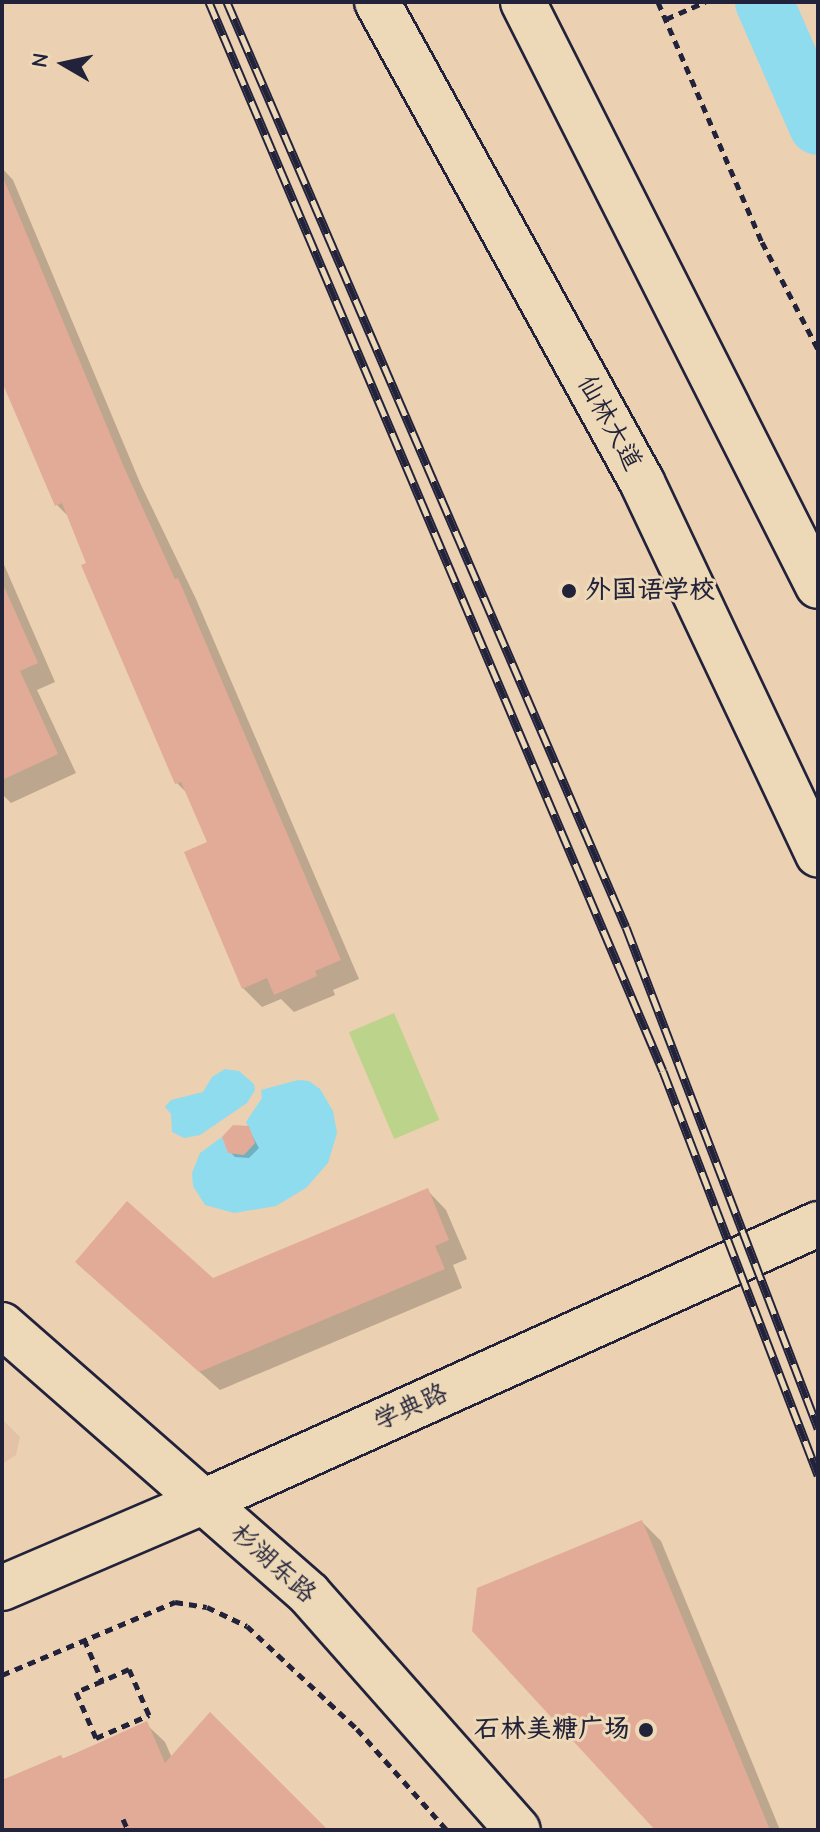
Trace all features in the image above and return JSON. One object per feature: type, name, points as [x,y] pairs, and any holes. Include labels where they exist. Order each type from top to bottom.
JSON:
[{"type":"street","name":"仙林大道","points":[[377,2],[642,482],[814,837]]},
{"type":"street","points":[[523,2],[818,586]]},
{"type":"street","name":"学典路","points":[[2,1588],[203,1502],[818,1224]]},
{"type":"street","name":"杉湖东路","points":[[2,1325],[309,1594],[518,1830]]},
{"type":"path","points":[[658,2],[762,242],[818,349]]},
{"type":"path","points":[[666,19],[705,2]]},
{"type":"path","points":[[2,1675],[175,1602],[207,1607],[247,1626],[357,1729],[447,1830]]},
{"type":"path","points":[[84,1639],[102,1681]]},
{"type":"path","points":[[129,1669],[149,1715],[96,1738],[76,1692],[102,1681],[129,1669]]},
{"type":"path","points":[[123,1819],[128,1830]]},
{"type":"shaded area","points":[[2,1419],[20,1437],[16,1455],[2,1464]]},
{"type":"green space","points":[[394,1013],[439,1120],[394,1139],[349,1032]]},
{"type":"water","points":[[225,1069],[239,1071],[254,1084],[255,1090],[247,1103],[200,1135],[184,1138],[172,1132],[171,1114],[165,1107],[171,1100],[203,1092],[212,1077]]},
{"type":"water","points":[[298,1080],[309,1081],[320,1089],[333,1111],[337,1133],[328,1163],[306,1188],[276,1206],[234,1213],[205,1205],[193,1186],[192,1173],[200,1153],[222,1137],[228,1153],[243,1155],[255,1143],[246,1122],[262,1098],[261,1090]]},
{"type":"building","points":[[2,175],[123,465],[175,579],[178,578],[341,960],[315,971],[317,976],[274,995],[267,978],[242,989],[184,852],[207,842],[181,782],[175,784],[81,565],[86,563],[62,503],[55,506],[2,382]]},
{"type":"building","points":[[2,582],[38,663],[20,671],[58,754],[2,780]]},
{"type":"building","points":[[233,1125],[249,1126],[255,1143],[244,1155],[228,1153],[222,1137]]},
{"type":"building","points":[[428,1188],[449,1240],[435,1246],[445,1269],[199,1372],[75,1262],[127,1201],[213,1278]]},
{"type":"building","name":"石林美糖广场","points":[[642,1520],[770,1830],[655,1830],[472,1631],[477,1588]]},
{"type":"building","points":[[210,1712],[328,1830],[2,1830],[2,1780],[61,1755],[63,1759],[147,1721],[165,1763]]},
{"type":"waterway","points":[[764,2],[818,126]]},
{"type":"railway","points":[[209,2],[663,1071],[818,1475]]},
{"type":"railway","points":[[227,2],[626,927],[818,1428]]},
{"type":"place","name":"外国语学校","points":[[569,591]]},
{"type":"place","name":"石林美糖广场","points":[[646,1730]]}]
